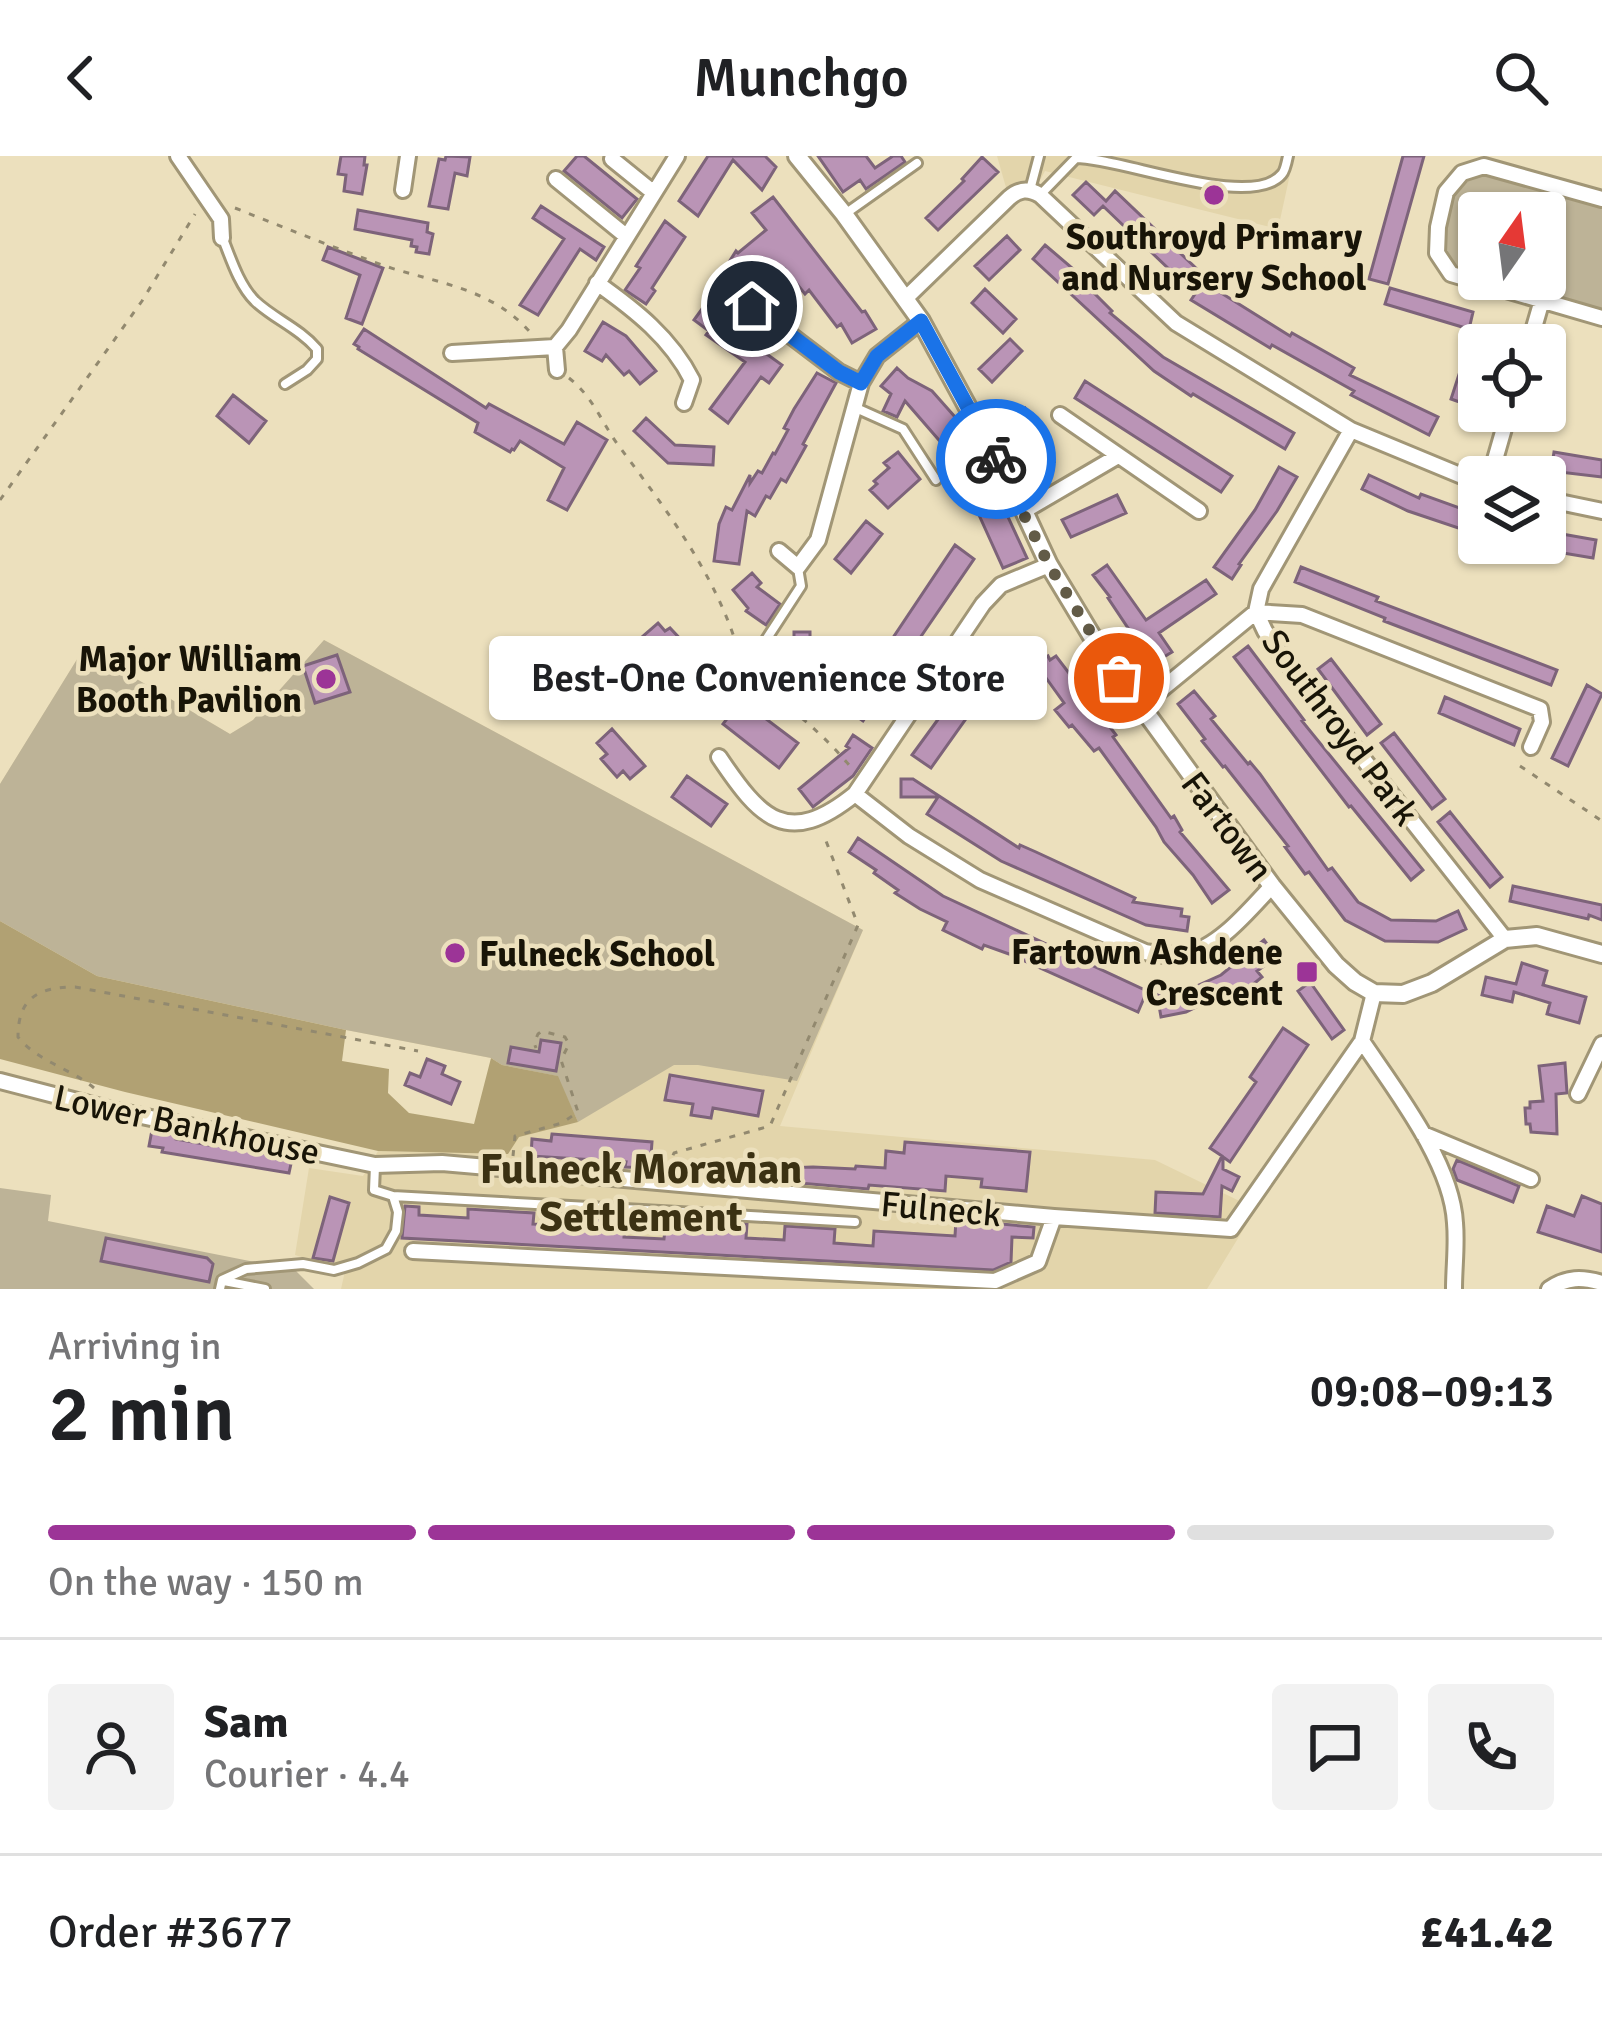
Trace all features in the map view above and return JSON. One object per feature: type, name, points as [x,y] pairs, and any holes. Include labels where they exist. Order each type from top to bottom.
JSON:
[{"type":"street","points":[[178,156],[221,219],[222,238]]},
{"type":"street","points":[[404,190],[408,156]]},
{"type":"street","points":[[549,348],[597,283],[677,156]]},
{"type":"street","name":"Fartown","points":[[797,156],[921,321],[1049,565],[1099,648],[1272,886],[1336,965],[1374,993]]},
{"type":"street","points":[[612,159],[653,193]]},
{"type":"street","points":[[1602,199],[1484,166],[1462,173],[1446,191],[1438,227],[1438,253],[1451,274],[1602,318]]},
{"type":"street","points":[[556,179],[626,236]]},
{"type":"street","points":[[906,298],[1009,198],[1034,192],[1176,323],[1351,430],[1458,474]]},
{"type":"street","points":[[597,283],[653,327],[681,358],[692,380],[684,404]]},
{"type":"street","points":[[1535,324],[1542,301]]},
{"type":"street","points":[[752,306],[839,372],[861,383]]},
{"type":"street","points":[[779,551],[798,567],[818,540],[861,383],[877,356],[921,321]]},
{"type":"street","points":[[452,353],[549,348]]},
{"type":"street","points":[[549,348],[557,370]]},
{"type":"street","points":[[1060,416],[1199,511]]},
{"type":"street","points":[[1140,707],[1256,612],[1261,589],[1351,430]]},
{"type":"street","points":[[1024,511],[1118,456]]},
{"type":"street","points":[[1566,503],[1602,511]]},
{"type":"street","points":[[718,757],[737,772],[746,798],[766,816],[798,824],[834,811],[859,788],[983,604],[1001,585],[1049,565]]},
{"type":"street","name":"Southroyd Park","points":[[1505,939],[1283,657],[1256,612],[1302,615],[1540,710],[1542,722],[1532,747]]},
{"type":"street","points":[[859,788],[910,836],[980,880],[1145,952],[1192,953],[1219,937],[1272,886]]},
{"type":"street","points":[[1374,993],[1402,994],[1432,982],[1505,939],[1537,936],[1602,954]]},
{"type":"street","name":"Fulneck","points":[[374,1165],[442,1163],[1231,1229],[1362,1041],[1374,993]]},
{"type":"street","points":[[1362,1041],[1424,1134],[1448,1190],[1456,1220],[1454,1289]]},
{"type":"street","points":[[1578,1094],[1602,1044]]},
{"type":"street","name":"Lower Bankhouse","points":[[0,1081],[108,1109],[374,1165]]},
{"type":"street","points":[[1424,1134],[1531,1179]]},
{"type":"street","points":[[413,1251],[995,1281],[1038,1262],[1054,1217]]},
{"type":"street","points":[[1549,1289],[1573,1279],[1602,1283]]},
{"type":"lane","points":[[1034,192],[1039,156]]},
{"type":"lane","points":[[1034,192],[1076,158],[1102,159],[1234,188],[1257,187],[1275,179],[1285,171],[1288,156]]},
{"type":"lane","points":[[844,214],[917,163]]},
{"type":"lane","points":[[222,238],[254,300],[304,334],[317,350],[317,359],[307,370],[285,384]]},
{"type":"lane","points":[[855,408],[903,429],[936,480]]},
{"type":"lane","points":[[683,689],[719,712],[801,586],[798,567]]},
{"type":"lane","points":[[374,1165],[374,1190],[393,1196],[855,1222]]},
{"type":"lane","points":[[221,1285],[247,1269],[303,1264],[334,1270],[386,1249],[396,1232],[398,1212],[393,1196]]},
{"type":"lane","points":[[221,1285],[265,1289]]},
{"type":"path","points":[[1519,192],[1520,176]]},
{"type":"path","points":[[0,500],[142,301],[206,197],[388,267],[480,295],[502,306],[549,348]]},
{"type":"path","points":[[557,370],[590,398],[699,562],[722,605],[746,674],[839,752],[859,788]]},
{"type":"path","points":[[1520,766],[1602,821]]},
{"type":"path","points":[[661,1183],[674,1154],[770,1126],[858,925],[818,819]]},
{"type":"path","points":[[108,1109],[101,1094],[84,1080],[30,1052],[17,1037],[18,1018],[32,997],[51,987],[75,987],[418,1051]]},
{"type":"path","points":[[512,1169],[515,1136],[562,1124],[578,1112],[561,1060],[569,1044],[566,1037],[542,1031],[533,1043],[536,1048]]},
{"type":"shaded area","name":"Southroyd Primary and Nursery School","points":[[997,156],[1294,156],[1278,229],[1045,171],[1034,192],[1009,198]]},
{"type":"shaded area","points":[[1484,166],[1602,199],[1602,318],[1540,300],[1566,300],[1566,192],[1458,192],[1458,276],[1451,274],[1437,253],[1446,192]]},
{"type":"shaded area","name":"Fulneck School","points":[[324,640],[863,930],[780,1126],[1155,1160],[1256,1209],[1207,1289],[341,1289],[345,1271],[295,1255],[309,1168],[363,1176],[378,1151],[507,1154],[502,1065],[491,1058],[346,1030],[0,784],[84,648],[230,734],[253,720]]},
{"type":"shaded area","name":"Fulneck School","points":[[324,640],[863,930],[797,1081],[674,1065],[578,1122],[557,1076],[97,976],[0,921],[0,784],[84,648],[230,734],[253,720]]},
{"type":"shaded area","points":[[0,921],[97,976],[346,1030],[342,1061],[389,1069],[388,1093],[409,1113],[474,1124],[491,1058],[502,1065],[558,1076],[578,1122],[519,1137],[508,1154],[378,1151],[0,1059]]},
{"type":"shaded area","points":[[0,1188],[51,1195],[48,1221],[295,1270],[314,1289],[0,1289]]},
{"type":"building","points":[[341,156],[365,156],[362,194],[344,191],[346,175],[338,174]]},
{"type":"building","points":[[577,156],[584,156],[637,199],[622,218],[564,171]]},
{"type":"building","points":[[708,156],[765,156],[776,167],[762,190],[733,160],[698,216],[679,201]]},
{"type":"building","points":[[818,156],[866,156],[875,168],[893,156],[905,162],[866,189],[860,180],[843,192]]},
{"type":"building","points":[[1403,156],[1424,156],[1388,284],[1369,279]]},
{"type":"building","points":[[470,157],[467,176],[455,173],[448,209],[429,206],[439,159]]},
{"type":"building","points":[[982,157],[998,172],[938,230],[926,218]]},
{"type":"building","points":[[1086,182],[1106,201],[1115,191],[1199,271],[1194,276],[1290,336],[1354,368],[1350,375],[1438,417],[1429,435],[1351,395],[1354,391],[1191,300],[1195,294],[1103,206],[1094,215],[1073,195]]},
{"type":"building","points":[[773,197],[876,329],[852,343],[809,290],[805,294],[785,269],[775,277],[761,259],[719,320],[782,365],[769,383],[761,377],[728,423],[710,409],[745,362],[706,335],[709,331],[694,320],[736,251],[766,230],[752,213]]},
{"type":"building","points":[[541,206],[604,247],[596,260],[580,249],[538,315],[520,305],[564,239],[533,218]]},
{"type":"building","points":[[358,210],[428,223],[427,232],[433,234],[429,254],[416,252],[412,240],[355,229]]},
{"type":"building","points":[[665,221],[685,237],[646,304],[625,290]]},
{"type":"building","points":[[1007,236],[1020,250],[989,280],[975,266]]},
{"type":"building","points":[[1045,245],[1078,273],[1110,313],[1163,357],[1294,433],[1285,449],[1154,371],[1033,259]]},
{"type":"building","points":[[328,247],[383,268],[362,324],[346,318],[360,275],[323,260]]},
{"type":"building","points":[[1390,288],[1473,312],[1470,324],[1458,326],[1385,304]]},
{"type":"building","points":[[985,289],[1016,319],[1003,333],[972,303]]},
{"type":"building","points":[[603,322],[626,336],[656,371],[640,384],[606,355],[602,361],[585,351]]},
{"type":"building","points":[[364,329],[486,408],[489,404],[564,444],[577,422],[607,440],[567,510],[548,500],[564,468],[520,441],[510,452],[475,432],[478,423],[358,349],[354,344]]},
{"type":"building","points":[[1010,339],[1022,351],[992,382],[979,369]]},
{"type":"building","points":[[897,368],[932,391],[965,429],[945,447],[905,401],[897,417],[883,411],[891,394],[881,386]]},
{"type":"building","points":[[817,373],[836,383],[806,446],[786,482],[781,479],[755,516],[747,511],[739,564],[714,561],[726,507],[732,510],[750,475],[750,483],[775,454],[788,430],[784,428]]},
{"type":"building","points":[[1085,381],[1232,476],[1221,492],[1075,398]]},
{"type":"building","points":[[233,395],[266,421],[249,443],[217,416]]},
{"type":"building","points":[[1025,408],[1054,462],[1037,471],[1008,416]]},
{"type":"building","points":[[646,418],[675,445],[714,447],[713,465],[668,463],[634,431]]},
{"type":"building","points":[[898,452],[920,479],[888,508],[870,490],[889,468],[884,463]]},
{"type":"building","points":[[1554,452],[1602,460],[1602,477],[1566,473],[1566,456],[1553,456]]},
{"type":"building","points":[[1279,467],[1297,477],[1232,579],[1214,567]]},
{"type":"building","points":[[1369,475],[1419,498],[1421,494],[1458,507],[1458,528],[1408,511],[1362,489]]},
{"type":"building","points":[[1117,495],[1126,513],[1071,537],[1062,520]]},
{"type":"building","points":[[1002,504],[1027,558],[1003,568],[979,515]]},
{"type":"building","points":[[866,521],[882,534],[851,573],[835,559]]},
{"type":"building","points":[[1566,535],[1596,540],[1593,558],[1566,554]]},
{"type":"building","points":[[955,545],[974,559],[863,721],[839,704],[879,647],[884,651]]},
{"type":"building","points":[[1107,565],[1146,620],[1206,580],[1216,594],[1159,633],[1172,652],[1152,664],[1093,575]]},
{"type":"building","points":[[1301,567],[1557,670],[1551,685],[1295,582]]},
{"type":"building","points":[[752,573],[761,583],[757,587],[780,604],[766,625],[746,611],[733,590]]},
{"type":"building","points":[[658,623],[685,644],[666,661],[643,636]]},
{"type":"building","points":[[794,632],[810,632],[810,652],[821,653],[821,664],[789,664],[788,674],[767,673],[769,650],[803,652],[794,645]]},
{"type":"building","points":[[1248,646],[1302,721],[1423,870],[1411,880],[1234,657]]},
{"type":"building","name":"Major William Booth Pavilion","points":[[337,655],[350,692],[315,703],[303,666]]},
{"type":"building","points":[[985,655],[1002,668],[931,768],[912,755]]},
{"type":"building","points":[[1048,656],[1050,660],[1056,656],[1171,818],[1174,816],[1180,832],[1229,890],[1212,903],[1099,748],[1094,751],[1055,710],[1064,703],[1036,664]]},
{"type":"building","points":[[1331,659],[1381,724],[1367,735],[1318,669]]},
{"type":"building","points":[[1587,685],[1602,694],[1568,766],[1552,758]]},
{"type":"building","points":[[1194,691],[1328,870],[1332,868],[1358,902],[1391,920],[1436,921],[1458,911],[1466,929],[1438,942],[1385,941],[1345,920],[1202,741],[1205,739],[1178,704]]},
{"type":"building","points":[[1445,697],[1520,729],[1514,745],[1439,713]]},
{"type":"building","points":[[741,700],[798,743],[779,768],[723,724]]},
{"type":"building","points":[[612,729],[645,766],[630,779],[623,771],[617,777],[601,759],[607,754],[597,743]]},
{"type":"building","points":[[1394,733],[1445,799],[1432,809],[1381,743]]},
{"type":"building","points":[[853,735],[872,748],[853,776],[813,807],[799,789],[849,748]]},
{"type":"building","points":[[687,776],[727,804],[711,826],[672,797]]},
{"type":"building","points":[[901,779],[913,779],[1019,848],[1135,898],[1133,902],[1182,909],[1181,916],[1189,917],[1187,931],[1146,925],[1001,861],[927,814],[938,797],[901,797]]},
{"type":"building","points":[[1450,812],[1502,877],[1490,887],[1438,822]]},
{"type":"building","points":[[858,838],[943,896],[1147,991],[1138,1012],[943,930],[947,922],[895,893],[898,890],[876,870],[849,852]]},
{"type":"building","points":[[1513,886],[1602,905],[1602,920],[1510,901]]},
{"type":"building","points":[[1264,940],[1277,957],[1257,971],[1262,977],[1240,995],[1235,988],[1186,1012],[1161,1017],[1157,994],[1192,988],[1221,975]]},
{"type":"building","points":[[1522,963],[1547,971],[1543,985],[1586,997],[1579,1023],[1547,1014],[1550,1003],[1514,992],[1512,1002],[1482,995],[1486,977],[1516,984]]},
{"type":"building","points":[[1310,982],[1344,1030],[1332,1039],[1298,991]]},
{"type":"building","points":[[1283,1028],[1308,1045],[1230,1162],[1223,1157],[1223,1169],[1239,1177],[1232,1191],[1222,1186],[1220,1217],[1155,1213],[1156,1192],[1203,1194],[1222,1156],[1210,1148],[1256,1082],[1250,1077]]},
{"type":"building","points":[[541,1040],[561,1043],[556,1071],[508,1063],[511,1047],[539,1052]]},
{"type":"building","points":[[427,1059],[445,1066],[442,1074],[460,1082],[451,1104],[405,1085],[410,1073],[420,1077]]},
{"type":"building","points":[[1565,1063],[1567,1093],[1556,1094],[1557,1134],[1531,1132],[1525,1108],[1530,1108],[1530,1102],[1543,1101],[1539,1066]]},
{"type":"building","points":[[670,1075],[763,1091],[758,1116],[713,1108],[711,1118],[691,1115],[693,1104],[665,1100]]},
{"type":"building","points":[[152,1130],[176,1135],[176,1139],[292,1159],[289,1173],[162,1152],[163,1148],[149,1146]]},
{"type":"building","points":[[552,1134],[652,1142],[650,1168],[531,1156],[532,1139],[551,1141]]},
{"type":"building","points":[[905,1142],[1030,1152],[1026,1191],[981,1187],[982,1179],[946,1176],[945,1191],[696,1174],[697,1162],[885,1168],[886,1151],[904,1153]]},
{"type":"building","points":[[1457,1160],[1519,1186],[1513,1202],[1457,1180],[1453,1169]]},
{"type":"building","points":[[1582,1196],[1602,1204],[1602,1252],[1538,1232],[1547,1206],[1574,1216]]},
{"type":"building","points":[[330,1197],[349,1203],[333,1261],[313,1258]]},
{"type":"building","points":[[405,1206],[419,1207],[419,1215],[468,1218],[468,1209],[534,1213],[533,1224],[559,1225],[559,1217],[625,1220],[624,1237],[664,1239],[666,1220],[747,1224],[746,1238],[784,1240],[785,1226],[835,1229],[834,1243],[873,1246],[874,1231],[955,1236],[956,1220],[1034,1227],[1033,1238],[1012,1237],[1011,1262],[993,1270],[402,1238]]},
{"type":"building","points":[[106,1238],[207,1258],[213,1264],[209,1282],[101,1261]]},
{"type":"way so far","points":[[996,459],[1049,565],[1119,678]]},
{"type":"place","name":"Southroyd Primary and Nursery School","points":[[1214,195]]},
{"type":"place","name":"Best-One Convenience Store","points":[[1119,678]]},
{"type":"place","name":"Major William Booth Pavilion","points":[[326,679]]},
{"type":"place","name":"Fulneck School","points":[[455,953]]},
{"type":"place","name":"Fartown Ashdene Crescent","points":[[1307,972]]},
{"type":"district","name":"Fulneck Moravian Settlement","points":[[641,1192]]},
{"type":"route","points":[[752,306],[839,372],[861,383],[877,356],[921,321],[996,459]]}]
